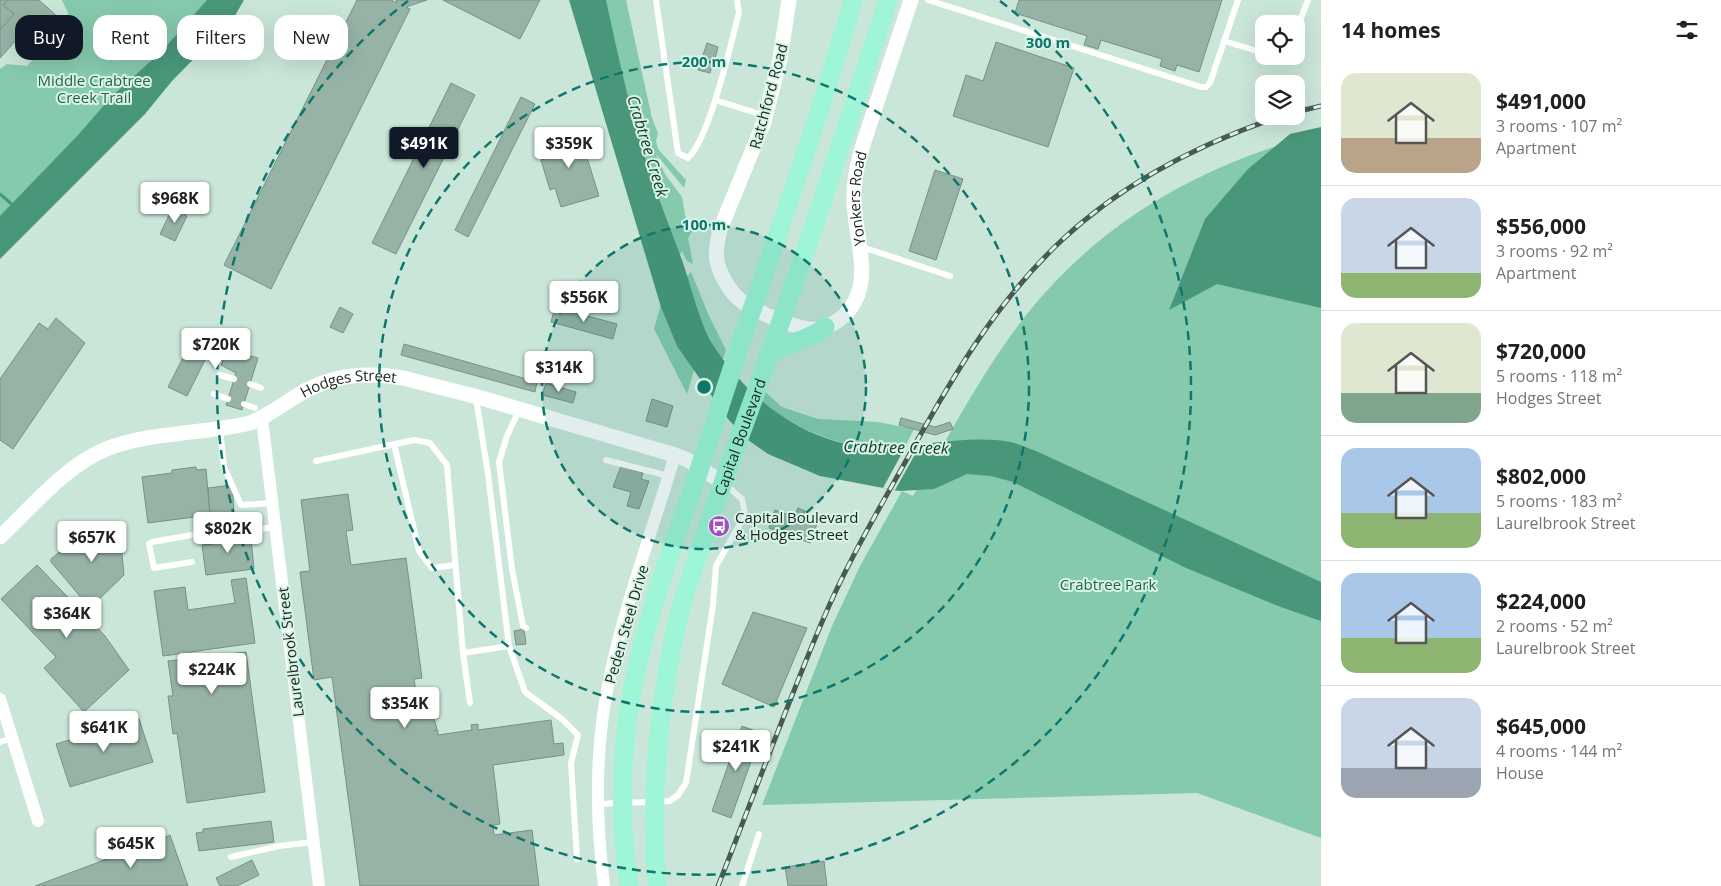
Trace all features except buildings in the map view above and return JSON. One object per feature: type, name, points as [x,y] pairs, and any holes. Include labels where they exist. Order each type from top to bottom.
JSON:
[{"type":"main road","name":"Capital Boulevard","points":[[657,886],[654,802],[658,734],[673,640],[685,595],[767,360],[767,314],[853,0]]},
{"type":"main road","name":"Capital Boulevard","points":[[629,886],[623,803],[626,738],[640,658],[656,598],[743,336],[767,314],[888,0]]},
{"type":"main road","points":[[767,360],[784,346],[806,340],[824,328]]},
{"type":"street","name":"Ratchford Road","points":[[767,314],[740,300],[728,285],[717,261],[717,242],[721,227],[766,116],[780,59],[789,0]]},
{"type":"street","name":"Yonkers Road","points":[[824,328],[841,318],[855,301],[862,278],[854,201],[857,170],[911,0]]},
{"type":"street","points":[[767,314],[810,329],[824,328]]},
{"type":"street","name":"Hodges Street","points":[[0,537],[71,472],[107,449],[143,440],[220,429],[259,413],[308,388],[351,374],[384,375],[403,378],[519,409],[675,455],[723,483]]},
{"type":"street","name":"Laurelbrook Street","points":[[259,413],[272,503],[319,886]]},
{"type":"street","name":"Peden Steel Drive","points":[[604,886],[597,832],[602,716],[616,646],[675,455]]},
{"type":"street","points":[[0,699],[38,821]]},
{"type":"lane","points":[[656,0],[678,153],[688,158],[696,151],[715,100],[738,13],[737,0]]},
{"type":"lane","points":[[928,0],[1201,87],[1206,87],[1210,83],[1238,0]]},
{"type":"lane","points":[[1302,15],[1308,0]]},
{"type":"lane","points":[[1224,41],[1255,50]]},
{"type":"lane","points":[[715,100],[766,116]]},
{"type":"lane","points":[[858,246],[950,276]]},
{"type":"lane","points":[[220,376],[234,379]]},
{"type":"lane","points":[[250,384],[261,388]]},
{"type":"lane","points":[[214,394],[228,399]]},
{"type":"lane","points":[[476,397],[488,474],[509,646],[525,692],[562,719],[578,735],[571,763],[577,859]]},
{"type":"lane","points":[[244,404],[259,413]]},
{"type":"lane","points":[[519,409],[507,436],[499,462],[512,569],[520,616],[523,626],[526,628]]},
{"type":"lane","points":[[220,429],[224,467],[241,505],[272,503]]},
{"type":"lane","points":[[316,461],[414,440],[430,443],[447,465],[463,653],[470,703]]},
{"type":"lane","points":[[394,444],[419,551],[432,568],[455,565]]},
{"type":"lane","points":[[606,460],[669,476]]},
{"type":"lane","points":[[598,804],[670,801],[678,796],[686,783],[713,606],[716,566],[744,515],[742,499],[723,483]]},
{"type":"lane","points":[[192,562],[154,568],[150,544],[152,542],[243,526],[252,530],[274,527]]},
{"type":"lane","points":[[463,653],[509,646]]},
{"type":"lane","points":[[0,742],[13,738]]},
{"type":"lane","points":[[742,886],[759,834]]},
{"type":"lane","points":[[231,857],[279,846],[313,842]]},
{"type":"green space","name":"Middle Crabtree Creek Trail","points":[[62,0],[229,0],[215,15],[177,15],[177,55],[0,242],[0,69],[7,64],[27,66],[32,60],[83,60],[83,15],[69,15]]},
{"type":"green space","points":[[584,0],[626,0],[652,118],[658,133],[656,141],[658,149],[686,180],[684,188],[656,154],[665,174],[682,197],[686,220],[692,231],[688,238],[693,264],[687,261],[682,251],[669,276]]},
{"type":"green space","name":"Crabtree Park","points":[[1321,133],[1321,838],[1197,793],[762,805],[832,626],[860,566],[902,491],[913,496],[983,376],[1039,299],[1072,265],[1108,234],[1146,207],[1187,184],[1230,164],[1274,147]]},
{"type":"green space","points":[[691,272],[709,316],[726,350],[723,359],[711,348],[684,280]]},
{"type":"green space","points":[[669,276],[700,350],[687,394],[654,329]]},
{"type":"green space","points":[[762,389],[782,407],[818,419],[878,422],[914,429],[905,447],[866,447],[827,438],[791,422],[774,411],[759,399]]},
{"type":"water","points":[[207,0],[244,0],[235,15],[194,15]]},
{"type":"water","name":"Crabtree Creek","points":[[569,0],[606,0],[641,144],[703,324],[711,342],[723,359],[750,390],[766,404],[800,427],[819,436],[859,446],[881,447],[989,440],[1011,442],[1036,451],[1321,582],[1321,621],[1278,606],[1186,568],[1013,482],[991,476],[967,474],[934,489],[899,491],[820,476],[768,454],[748,440],[728,419],[677,346],[661,307]]},
{"type":"water","points":[[177,34],[177,60],[193,60],[172,81],[145,114],[0,259],[0,216],[79,134],[112,96],[152,60],[167,60],[167,45]]},
{"type":"water","points":[[1321,127],[1321,308],[1217,284],[1169,310],[1205,219],[1248,169],[1290,134]]},
{"type":"pier","points":[[922,442],[895,490],[883,488],[907,444]]},
{"type":"waterway","points":[[0,194],[15,207]]},
{"type":"railway","points":[[1305,110],[1321,106]]},
{"type":"railway","points":[[718,886],[795,688],[842,578],[876,513],[944,394],[997,313],[1017,287],[1062,240],[1111,200],[1165,166],[1256,125]]},
{"type":"place","name":"Capital Boulevard & Hodges Street","points":[[719,526]]}]
